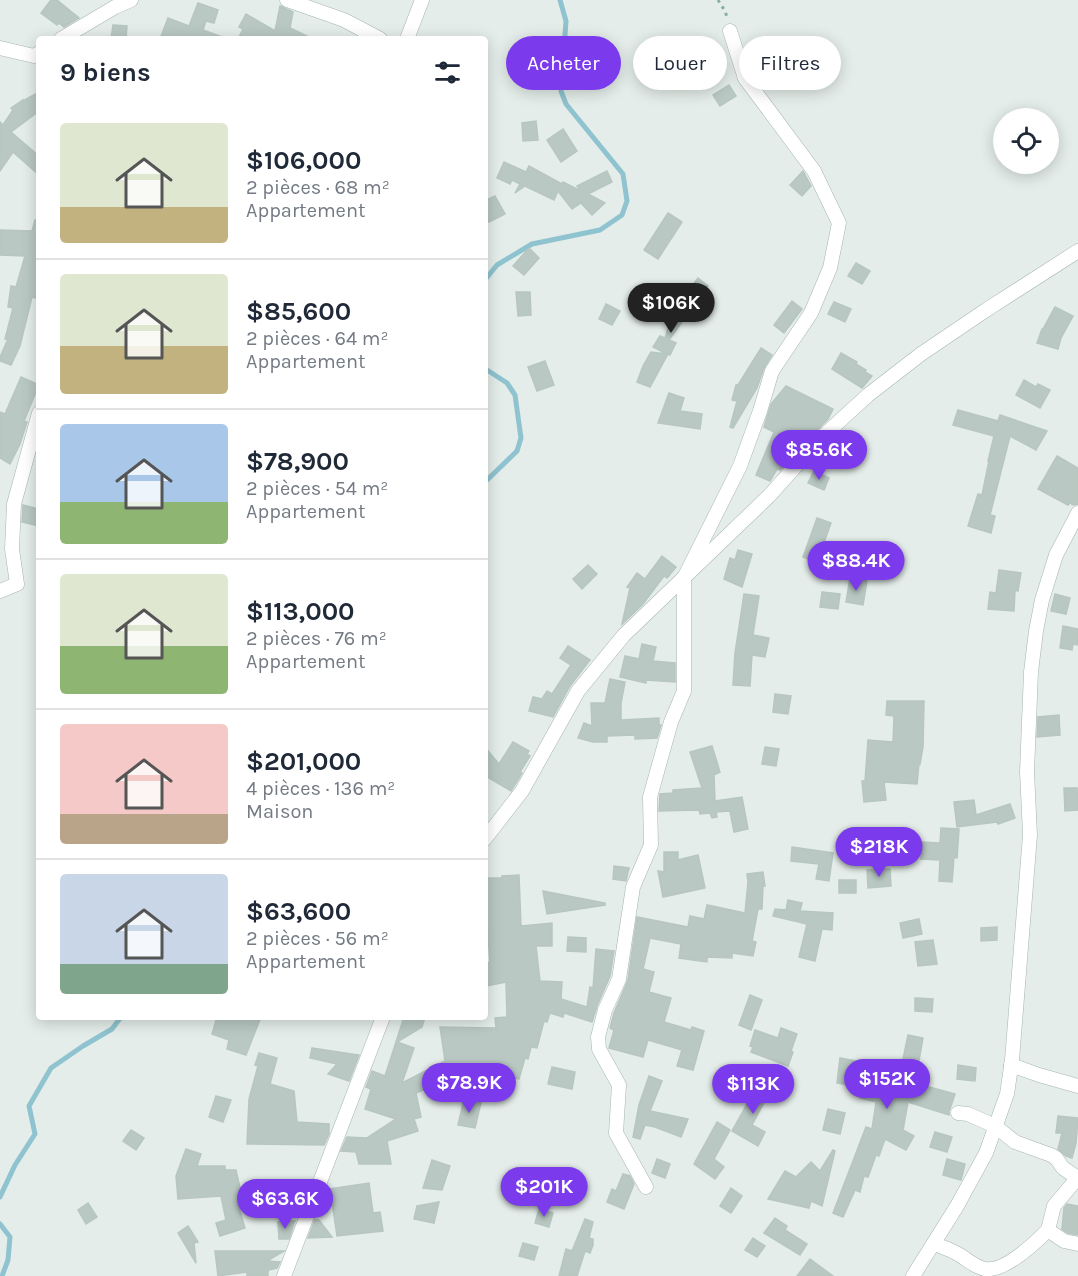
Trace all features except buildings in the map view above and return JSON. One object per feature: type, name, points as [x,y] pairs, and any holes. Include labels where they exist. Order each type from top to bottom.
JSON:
[{"type":"street","points":[[67,36],[131,0]]},
{"type":"street","points":[[287,0],[344,20],[374,36]]},
{"type":"street","points":[[408,36],[422,0]]},
{"type":"street","points":[[646,1186],[616,1132],[619,1085],[599,1049],[598,1037],[605,1010],[619,979],[633,887],[651,845],[650,797],[671,722],[684,691],[684,578],[740,466],[772,371],[811,313],[830,268],[839,223],[814,171],[745,78],[730,31]]},
{"type":"street","points":[[0,48],[36,55]]},
{"type":"street","points":[[488,835],[522,791],[578,691],[624,635],[769,496],[820,439],[868,395],[921,354],[1078,251]]},
{"type":"street","points":[[0,591],[17,584],[12,549],[14,504],[36,424]]},
{"type":"street","points":[[913,1276],[957,1206],[986,1153],[1007,1094],[1030,835],[1027,772],[1031,672],[1036,630],[1042,600],[1056,555],[1077,518]]},
{"type":"street","points":[[284,1276],[381,1020]]},
{"type":"street","points":[[1011,1065],[1078,1086]]},
{"type":"street","points":[[934,1243],[955,1252],[973,1265],[985,1269],[996,1268],[1022,1253],[1048,1230],[1054,1206],[1076,1177],[1063,1168],[1051,1155],[1015,1142],[995,1126],[968,1114],[958,1113]]},
{"type":"street","points":[[1048,1230],[1064,1241],[1078,1244]]},
{"type":"path","points":[[718,0],[725,11],[730,31]]},
{"type":"waterway","points":[[488,276],[497,265],[532,244],[600,230],[622,215],[627,201],[623,174],[566,104],[561,91],[566,21],[560,0]]},
{"type":"waterway","points":[[488,371],[507,383],[515,395],[521,438],[517,451],[488,479]]},
{"type":"waterway","points":[[0,1197],[15,1165],[35,1134],[29,1106],[51,1068],[112,1029],[119,1020]]},
{"type":"waterway","points":[[0,1224],[10,1237],[8,1260],[2,1276]]}]
